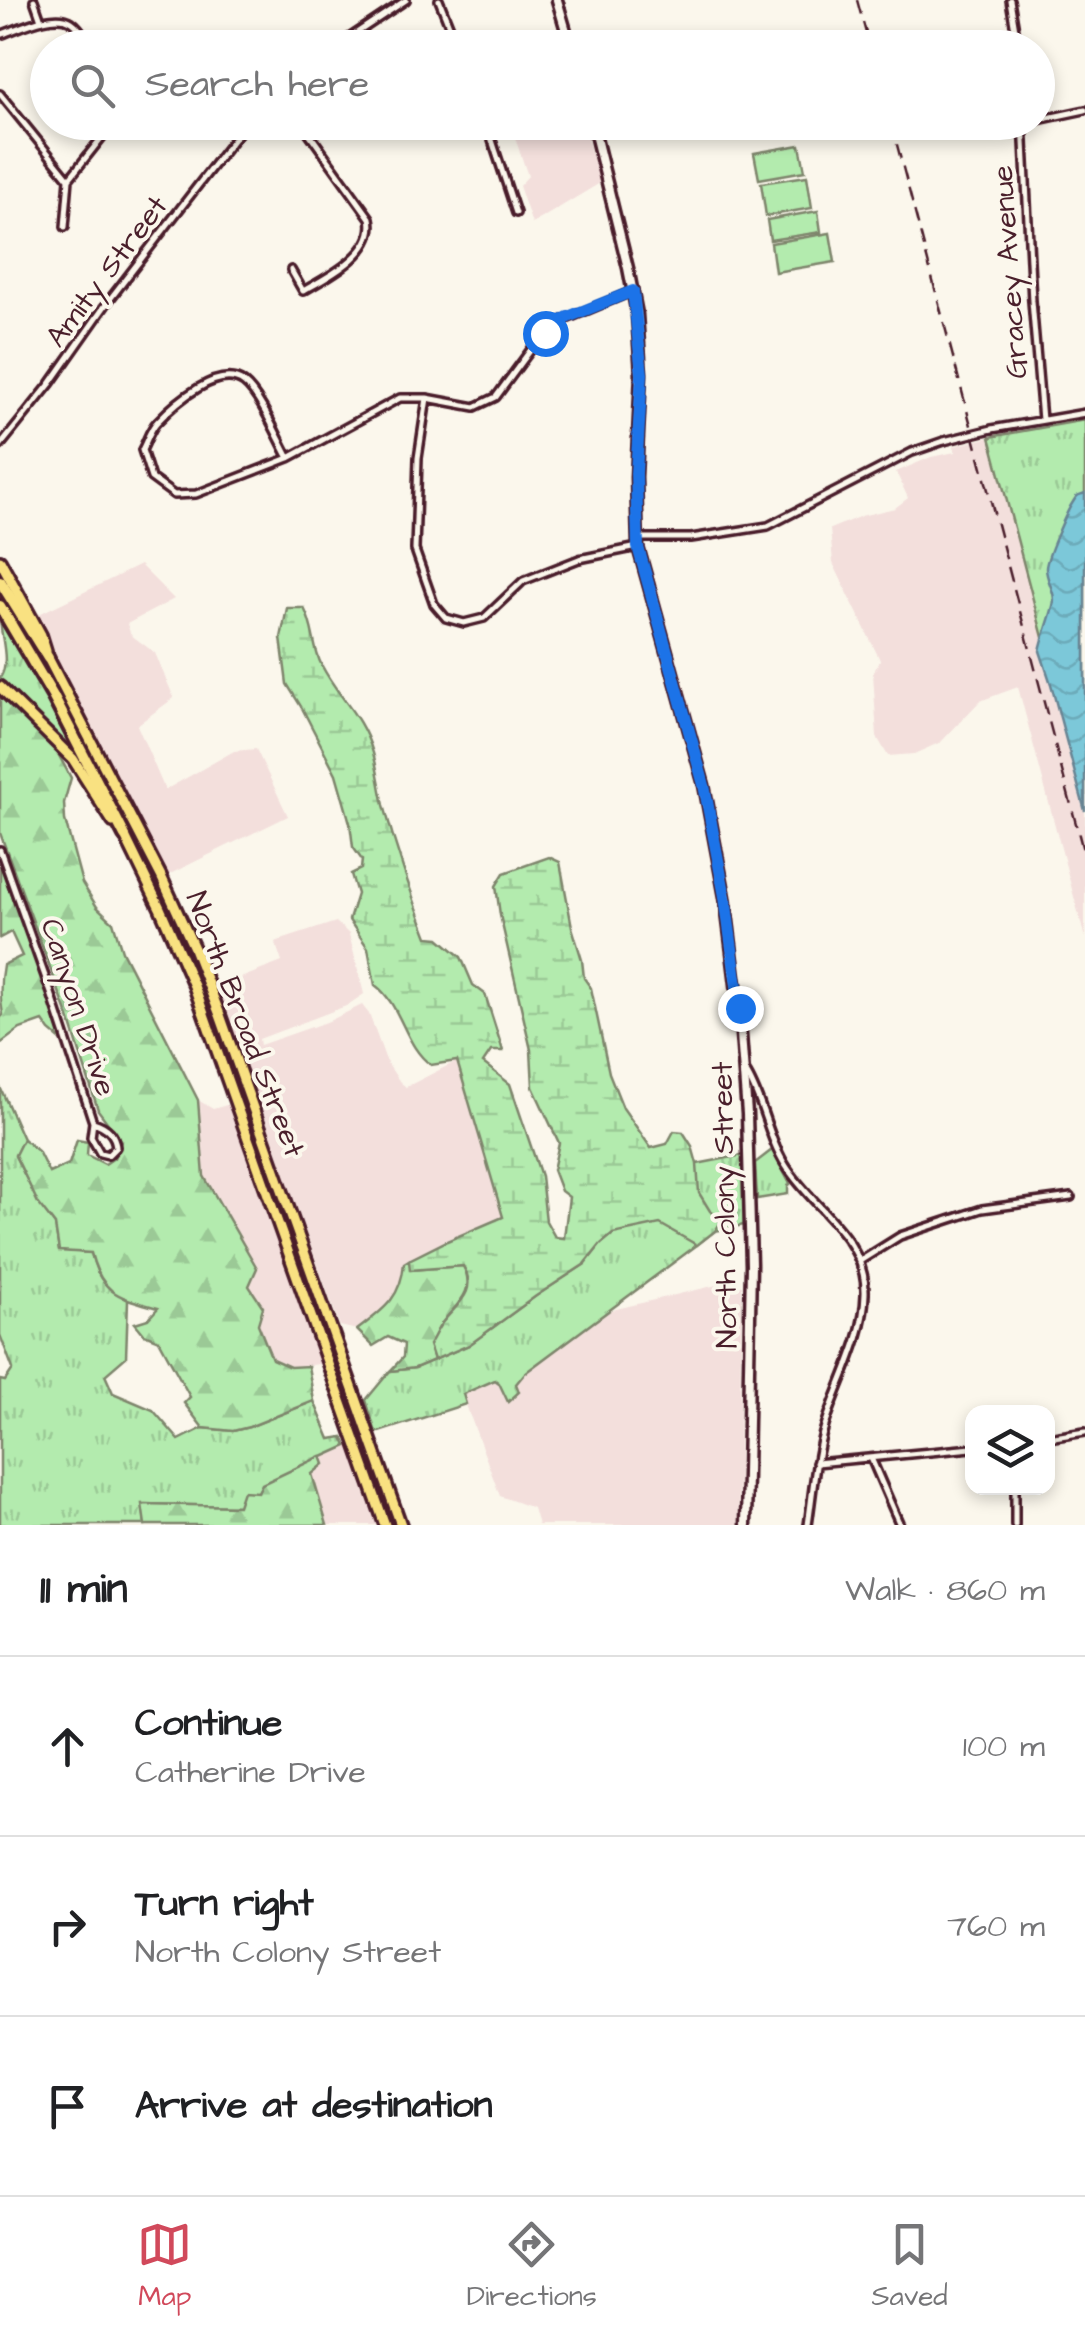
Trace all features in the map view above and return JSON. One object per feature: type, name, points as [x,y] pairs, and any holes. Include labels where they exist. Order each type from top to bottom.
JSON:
[{"type":"highway","points":[[0,581],[48,658]]},
{"type":"highway","points":[[0,606],[53,696],[125,836]]},
{"type":"main road","points":[[557,0],[565,30]]},
{"type":"main road","name":"North Colony Street","points":[[596,140],[633,291],[642,374],[636,473],[638,542],[704,785],[740,1008],[751,1265],[746,1525]]},
{"type":"main road","name":"North Broad Street","points":[[0,560],[44,641],[48,658],[167,889],[200,963],[401,1525]]},
{"type":"main road","name":"North Broad Street","points":[[0,687],[73,760],[90,783],[125,836],[181,954],[385,1525]]},
{"type":"main road","points":[[226,1076],[240,1070]]},
{"type":"street","points":[[34,0],[41,20]]},
{"type":"street","points":[[361,30],[406,0]]},
{"type":"street","points":[[439,0],[451,30]]},
{"type":"street","points":[[1010,0],[1015,30]]},
{"type":"street","points":[[0,35],[61,17],[79,30]]},
{"type":"street","points":[[0,94],[30,132]]},
{"type":"street","points":[[1055,116],[1085,110]]},
{"type":"street","points":[[37,140],[68,179]]},
{"type":"street","points":[[65,227],[68,179],[99,140]]},
{"type":"street","name":"Amity Street","points":[[0,446],[233,140]]},
{"type":"street","points":[[291,270],[304,291],[352,260],[370,234],[372,223],[314,140]]},
{"type":"street","points":[[492,140],[516,213]]},
{"type":"street","name":"Gracey Avenue","points":[[1025,140],[1042,420]]},
{"type":"street","points":[[289,458],[255,396],[243,382],[225,377],[205,382],[154,424],[142,450],[151,478],[174,494],[196,494],[289,458],[400,398],[426,398],[476,407],[496,397],[538,340],[557,323],[633,291]]},
{"type":"street","points":[[426,398],[418,458],[415,550],[434,604],[446,618],[464,623],[484,618],[523,582],[579,559],[638,542],[768,526],[912,452],[992,429],[1085,412]]},
{"type":"street","name":"Canyon Drive","points":[[0,850],[93,1122],[91,1136],[100,1153],[108,1156],[116,1147],[116,1140],[104,1126],[93,1122]]},
{"type":"street","points":[[745,1072],[786,1167],[852,1244],[866,1291],[861,1325],[824,1426],[808,1525]]},
{"type":"street","points":[[860,1261],[900,1236],[982,1209],[1071,1196]]},
{"type":"street","points":[[1055,1437],[1085,1432]]},
{"type":"street","points":[[816,1463],[965,1449]]},
{"type":"street","points":[[871,1458],[900,1525]]},
{"type":"street","points":[[1014,1525],[1015,1495]]},
{"type":"shaded area","points":[[516,140],[588,140],[600,183],[532,224],[519,186],[528,176]]},
{"type":"shaded area","points":[[990,437],[1044,640],[1040,651],[1085,811],[1085,938],[1018,687],[980,701],[941,742],[914,754],[888,756],[877,737],[873,673],[880,660],[833,563],[830,529],[895,508],[908,498],[896,472],[955,452],[954,446]]},
{"type":"shaded area","points":[[140,565],[174,599],[127,624],[131,635],[155,653],[174,698],[137,725],[165,790],[234,751],[256,749],[288,816],[166,876],[35,616]]},
{"type":"shaded area","points":[[336,922],[349,934],[364,994],[346,1006],[259,1039],[260,1045],[362,1005],[387,1063],[406,1087],[457,1061],[503,1218],[404,1263],[403,1280],[388,1306],[357,1330],[340,1326],[214,982],[220,986],[282,962],[275,942]]},
{"type":"shaded area","points":[[198,1100],[213,1109],[230,1104],[320,1364],[290,1367],[272,1359],[257,1324],[263,1307],[249,1287],[256,1268],[204,1176]]},
{"type":"shaded area","points":[[717,1285],[742,1285],[738,1525],[538,1525],[533,1508],[500,1496],[462,1394],[496,1380],[507,1401],[525,1373],[608,1311]]},
{"type":"shaded area","points":[[376,1433],[409,1525],[327,1525],[312,1473],[324,1464],[321,1456]]},
{"type":"green space","points":[[800,145],[805,171],[759,179],[754,153]]},
{"type":"green space","points":[[807,176],[812,208],[766,216],[761,183]]},
{"type":"green space","points":[[818,211],[821,232],[770,240],[767,220]]},
{"type":"green space","points":[[830,233],[835,262],[775,272],[771,243]]},
{"type":"green space","points":[[1085,420],[1085,796],[990,437]]},
{"type":"green space","points":[[287,608],[304,608],[322,666],[368,740],[394,839],[428,937],[439,938],[461,957],[473,985],[485,994],[503,1051],[491,1051],[483,1063],[510,1084],[541,1176],[546,1221],[555,1237],[564,1238],[569,1197],[561,1191],[553,1170],[559,1143],[533,1087],[531,1050],[496,886],[504,873],[549,857],[560,862],[584,978],[591,988],[609,1073],[623,1108],[651,1148],[667,1144],[674,1131],[683,1132],[697,1164],[699,1193],[721,1222],[697,1245],[660,1224],[613,1234],[585,1264],[469,1345],[434,1360],[429,1345],[464,1297],[467,1275],[463,1266],[410,1270],[409,1260],[503,1217],[457,1061],[431,1065],[422,1057],[391,1003],[375,985],[368,948],[349,920],[357,894],[351,874],[361,869],[362,860],[353,847],[336,774],[287,684],[281,638]]},
{"type":"green space","points":[[0,616],[53,706],[75,750],[72,753],[0,678],[5,656]]},
{"type":"green space","points":[[0,695],[56,750],[71,778],[64,803],[65,820],[82,883],[97,907],[113,922],[122,951],[198,1100],[204,1176],[257,1268],[249,1286],[263,1307],[258,1324],[272,1359],[290,1367],[308,1366],[314,1401],[249,1427],[233,1431],[203,1428],[184,1403],[190,1397],[159,1340],[144,1334],[135,1323],[148,1319],[158,1308],[114,1292],[101,1278],[91,1253],[59,1251],[55,1225],[38,1203],[15,1155],[23,1139],[38,1151],[49,1173],[69,1164],[77,1140],[88,1142],[87,1155],[105,1164],[114,1158],[121,1141],[98,1110],[70,1021],[0,833]]},
{"type":"green space","points":[[0,863],[62,1041],[43,1021],[20,1029],[0,1044],[3,965],[22,956],[11,932],[0,938]]},
{"type":"green space","points":[[0,1087],[23,1139],[15,1156],[55,1225],[59,1250],[91,1253],[103,1281],[128,1300],[126,1357],[105,1375],[113,1393],[153,1410],[179,1440],[203,1428],[233,1431],[249,1427],[314,1401],[330,1439],[343,1437],[347,1446],[263,1484],[238,1506],[143,1504],[145,1525],[0,1525],[0,1380],[5,1381],[13,1369],[0,1335]]},
{"type":"green space","points":[[772,1150],[790,1184],[788,1194],[757,1199],[755,1163]]},
{"type":"green space","points":[[743,1155],[744,1225],[715,1231],[525,1373],[516,1384],[519,1392],[508,1402],[495,1380],[463,1394],[466,1404],[376,1433],[366,1400],[390,1371],[415,1368],[469,1345],[585,1264],[601,1244],[697,1164]]},
{"type":"green space","points":[[409,1260],[411,1270],[463,1266],[468,1283],[463,1297],[430,1345],[434,1360],[415,1368],[390,1371],[403,1357],[404,1344],[388,1337],[373,1346],[357,1330],[395,1295],[404,1263]]},
{"type":"green space","points":[[321,1456],[324,1464],[312,1474],[327,1525],[145,1525],[142,1504],[238,1506],[243,1491],[258,1492],[262,1484]]},
{"type":"water","points":[[1085,493],[1085,811],[1040,651],[1054,601],[1047,563],[1070,507],[1077,496]]},
{"type":"railway","points":[[857,0],[865,30]]},
{"type":"railway","points":[[896,140],[1085,858]]},
{"type":"route","points":[[545,333],[568,317],[633,291],[642,374],[636,473],[638,547],[704,785],[740,1008]]}]
